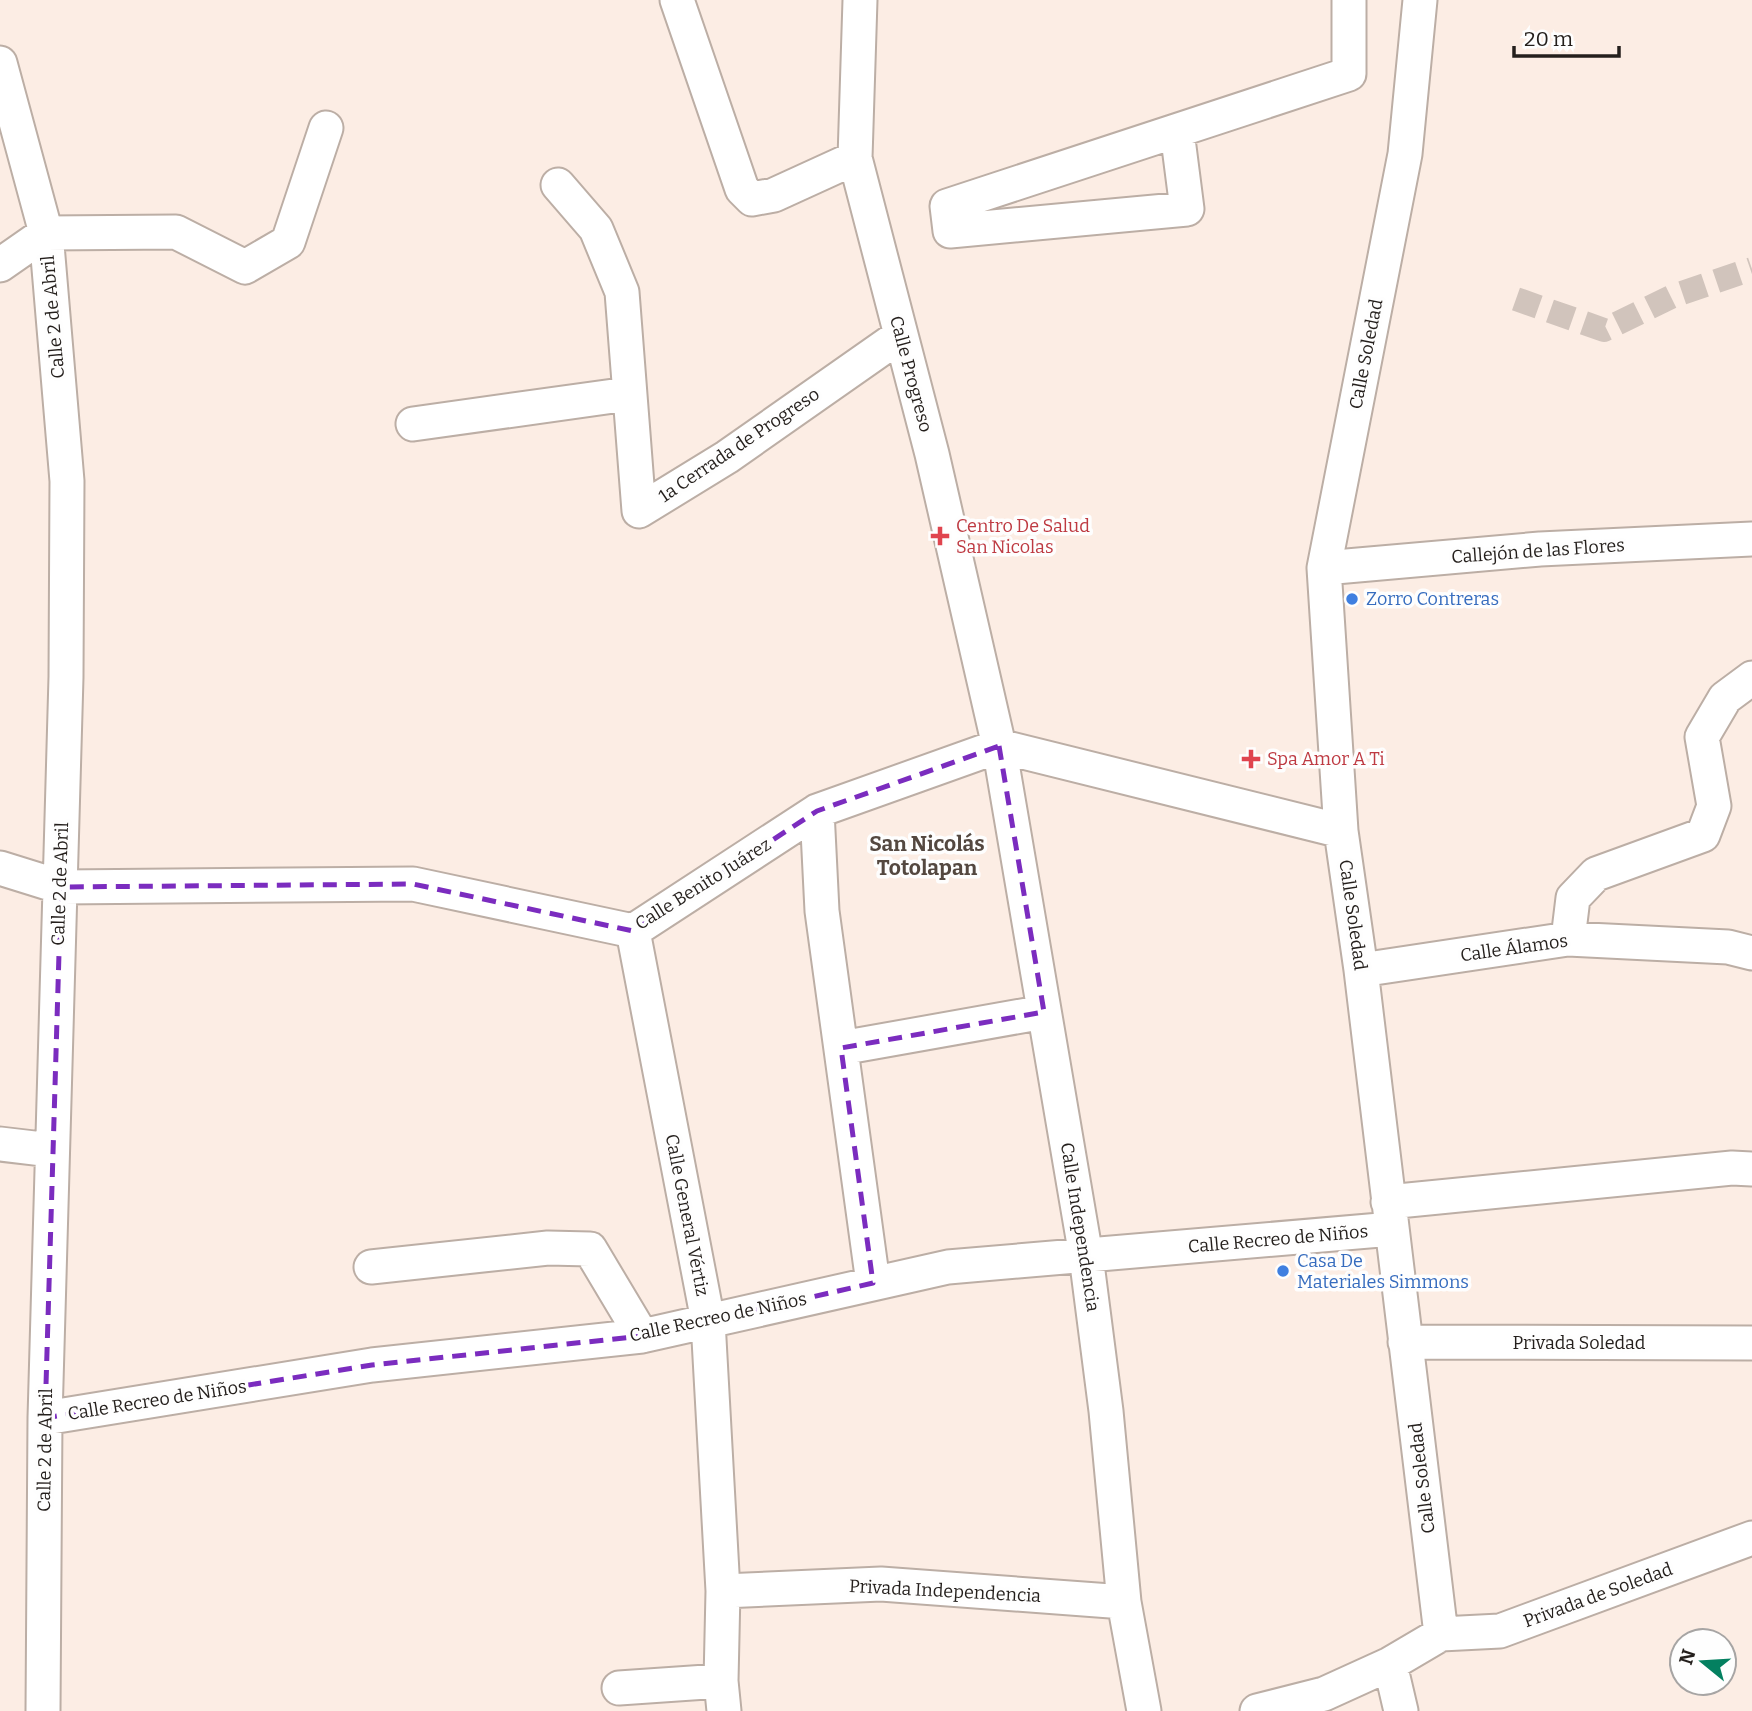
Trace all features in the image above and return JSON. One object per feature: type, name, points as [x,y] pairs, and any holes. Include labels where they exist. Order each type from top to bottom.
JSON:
[{"type":"street","points":[[677,0],[742,189],[752,199],[774,195],[855,158]]},
{"type":"street","name":"Calle Progreso","points":[[860,0],[855,158],[961,576],[999,746]]},
{"type":"street","points":[[1177,131],[1187,209],[950,231],[947,206],[1349,74],[1349,0]]},
{"type":"street","name":"Calle Soledad","points":[[1420,0],[1405,154],[1324,568],[1341,831],[1361,970],[1441,1634]]},
{"type":"street","name":"Calle 2 de Abril","points":[[0,63],[46,233],[67,481],[66,677],[45,1418],[43,1711]]},
{"type":"street","points":[[0,265],[46,233],[176,232],[245,267],[288,242],[326,128]]},
{"type":"street","name":"1a Cerrada de Progreso","points":[[558,185],[596,229],[622,292],[639,511],[727,457],[901,335]]},
{"type":"street","points":[[413,424],[628,394]]},
{"type":"street","name":"Callejón de las Flores","points":[[1324,568],[1540,549],[1752,539]]},
{"type":"street","points":[[1569,939],[1573,898],[1596,874],[1703,835],[1714,806],[1702,737],[1725,698],[1752,678]]},
{"type":"street","points":[[999,746],[1341,831]]},
{"type":"street","name":"Calle Benito Juárez","points":[[0,868],[61,887],[413,884],[633,931],[817,811],[999,746]]},
{"type":"street","name":"Calle Independencia","points":[[999,746],[1086,1256],[1106,1411],[1124,1602],[1144,1711]]},
{"type":"street","points":[[817,811],[822,911],[873,1283]]},
{"type":"street","name":"Calle General Vértiz","points":[[633,931],[708,1321],[723,1591],[723,1696]]},
{"type":"street","name":"Calle Álamos","points":[[1361,970],[1569,939],[1728,947],[1752,953]]},
{"type":"street","points":[[841,1048],[1044,1012]]},
{"type":"street","points":[[0,1144],[51,1150]]},
{"type":"street","name":"Calle Recreo de Niños","points":[[45,1418],[372,1365],[642,1336],[948,1267],[1086,1256],[1732,1168],[1752,1169]]},
{"type":"street","points":[[371,1267],[548,1248],[590,1249],[642,1336]]},
{"type":"street","name":"Privada Soledad","points":[[1405,1342],[1752,1343]]},
{"type":"street","name":"Privada de Soledad","points":[[1441,1634],[1500,1631],[1752,1538]]},
{"type":"street","name":"Privada Independencia","points":[[723,1591],[881,1584],[1124,1602]]},
{"type":"street","points":[[1257,1711],[1327,1702],[1441,1634]]},
{"type":"street","points":[[1390,1664],[1401,1711]]},
{"type":"street","points":[[619,1688],[723,1696]]},
{"type":"highlighted area","points":[[999,746],[1044,1012],[841,1048],[873,1283],[642,1336],[372,1365],[45,1418],[61,887],[413,884],[633,931],[817,811]]},
{"type":"tunnel","points":[[1516,299],[1604,330],[1673,296],[1752,269]]},
{"type":"place","name":"Centro De Salud San Nicolas","points":[[940,536]]},
{"type":"place","name":"Zorro Contreras","points":[[1352,599]]},
{"type":"place","name":"Spa Amor A Ti","points":[[1251,759]]},
{"type":"place","name":"Casa De Materiales Simmons","points":[[1283,1271]]},
{"type":"district","name":"San Nicolás Totolapan","points":[[927,856]]}]
